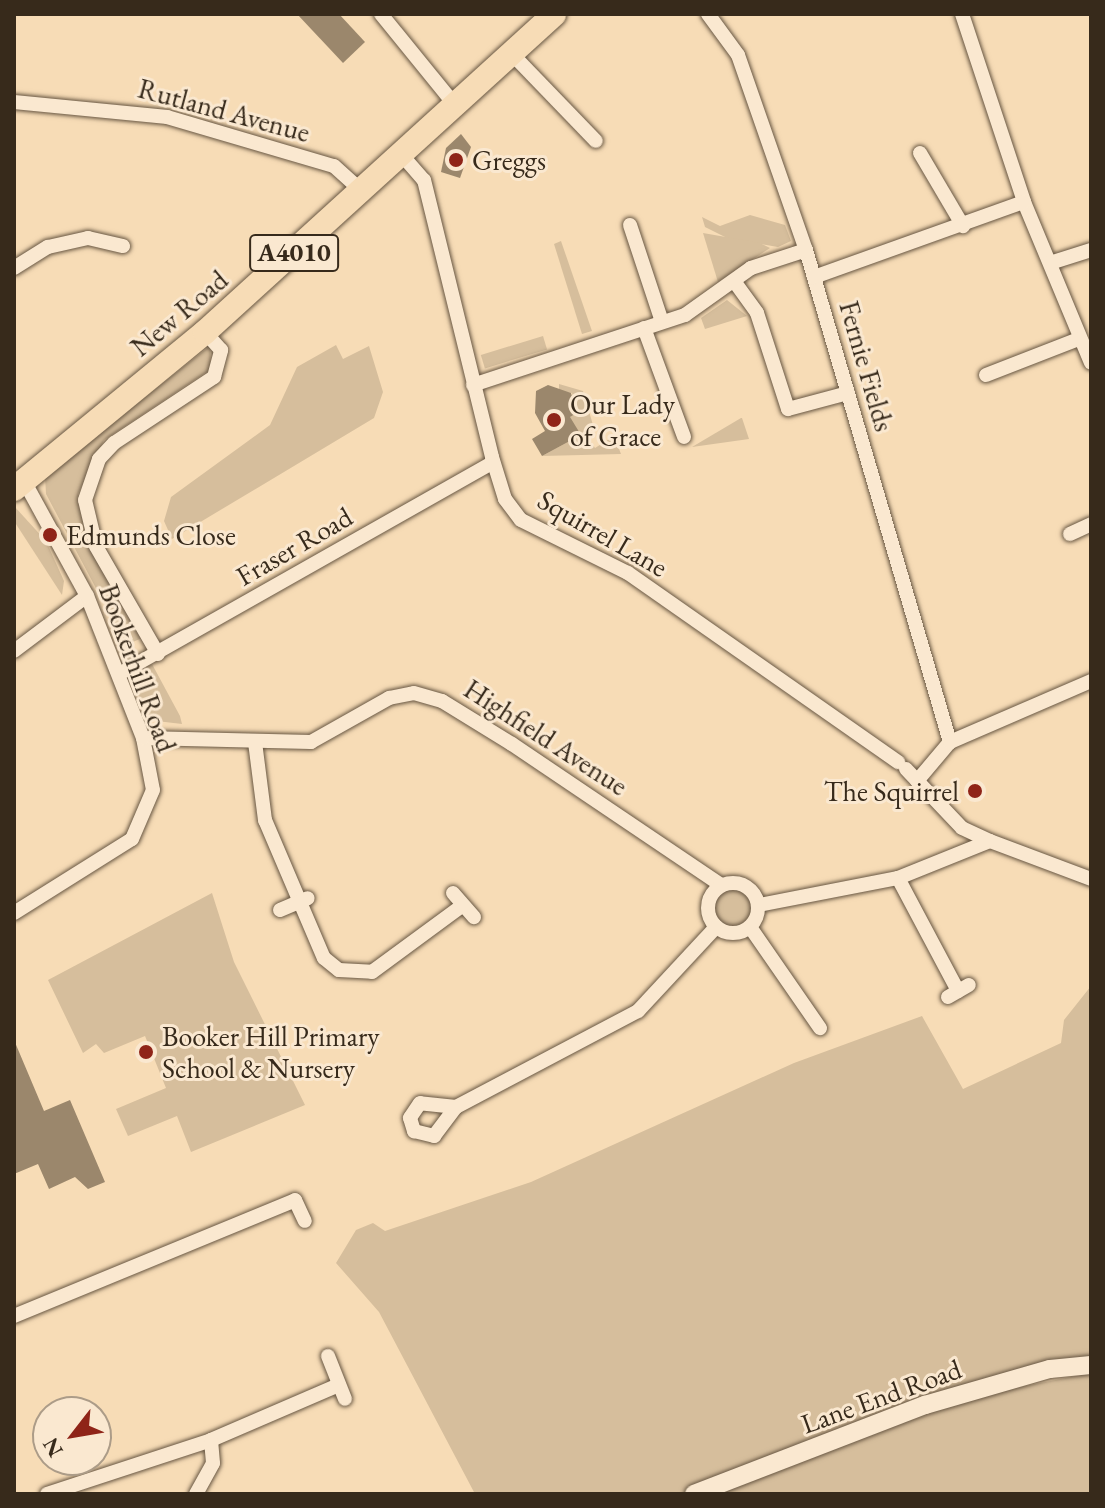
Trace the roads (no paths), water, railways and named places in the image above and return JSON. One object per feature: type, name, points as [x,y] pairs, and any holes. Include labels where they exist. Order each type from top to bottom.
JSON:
[{"type":"highway","name":"New Road","points":[[19,485],[205,332],[554,14]]},
{"type":"street","points":[[381,14],[455,105]]},
{"type":"street","name":"Fernie Fields","points":[[708,14],[738,55],[806,250],[950,742]]},
{"type":"street","points":[[962,14],[1024,202],[1091,363]]},
{"type":"street","points":[[511,53],[596,141]]},
{"type":"street","name":"Rutland Avenue","points":[[14,102],[167,117],[334,166],[362,191]]},
{"type":"street","points":[[920,153],[963,226]]},
{"type":"street","name":"Squirrel Lane","points":[[401,154],[424,180],[493,462],[505,499],[521,520],[628,573],[902,765],[962,828],[990,841],[1090,874]]},
{"type":"street","points":[[814,277],[1024,202]]},
{"type":"street","points":[[630,225],[662,322]]},
{"type":"street","points":[[14,268],[48,247],[88,238],[123,246]]},
{"type":"street","points":[[473,385],[662,322],[734,281],[806,250]]},
{"type":"street","points":[[1050,263],[1091,250]]},
{"type":"street","points":[[734,281],[757,313],[788,409],[848,393]]},
{"type":"street","points":[[644,328],[684,437]]},
{"type":"street","points":[[158,654],[96,546],[85,500],[99,459],[114,443],[214,377],[221,350],[205,332]]},
{"type":"street","points":[[986,375],[1085,344]]},
{"type":"street","name":"Fraser Road","points":[[119,674],[493,462]]},
{"type":"street","name":"Bookerhill Road","points":[[14,913],[132,839],[153,790],[143,738],[87,596],[19,485]]},
{"type":"street","points":[[1070,534],[1091,524]]},
{"type":"street","points":[[14,651],[87,596]]},
{"type":"street","points":[[917,781],[950,742],[1091,681]]},
{"type":"street","name":"Highfield Avenue","points":[[143,738],[311,742],[389,698],[414,693],[442,701],[721,885]]},
{"type":"street","points":[[255,742],[265,820],[324,958],[354,973],[389,963],[462,906]]},
{"type":"street","points":[[759,905],[898,878],[970,846],[990,841]]},
{"type":"street","points":[[898,878],[958,991]]},
{"type":"street","points":[[721,885],[746,885],[759,905],[750,927],[733,933],[716,927],[708,909],[721,885]]},
{"type":"street","points":[[453,893],[474,917]]},
{"type":"street","points":[[280,910],[302,901]]},
{"type":"street","points":[[456,1107],[638,1011],[716,927]]},
{"type":"street","points":[[750,927],[820,1028]]},
{"type":"street","points":[[14,1316],[295,1200],[305,1221]]},
{"type":"street","points":[[47,1494],[211,1440],[342,1392],[328,1356]]},
{"type":"street","name":"Lane End Road","points":[[694,1494],[925,1405],[1091,1365]]},
{"type":"street","points":[[196,1494],[213,1463],[211,1440]]},
{"type":"place","name":"Greggs","points":[[456,160]]},
{"type":"place","name":"Our Lady of Grace","points":[[554,420]]},
{"type":"place","name":"Edmunds Close","points":[[50,535]]},
{"type":"place","name":"The Squirrel","points":[[975,791]]},
{"type":"place","name":"Booker Hill Primary School & Nursery","points":[[146,1052]]}]
